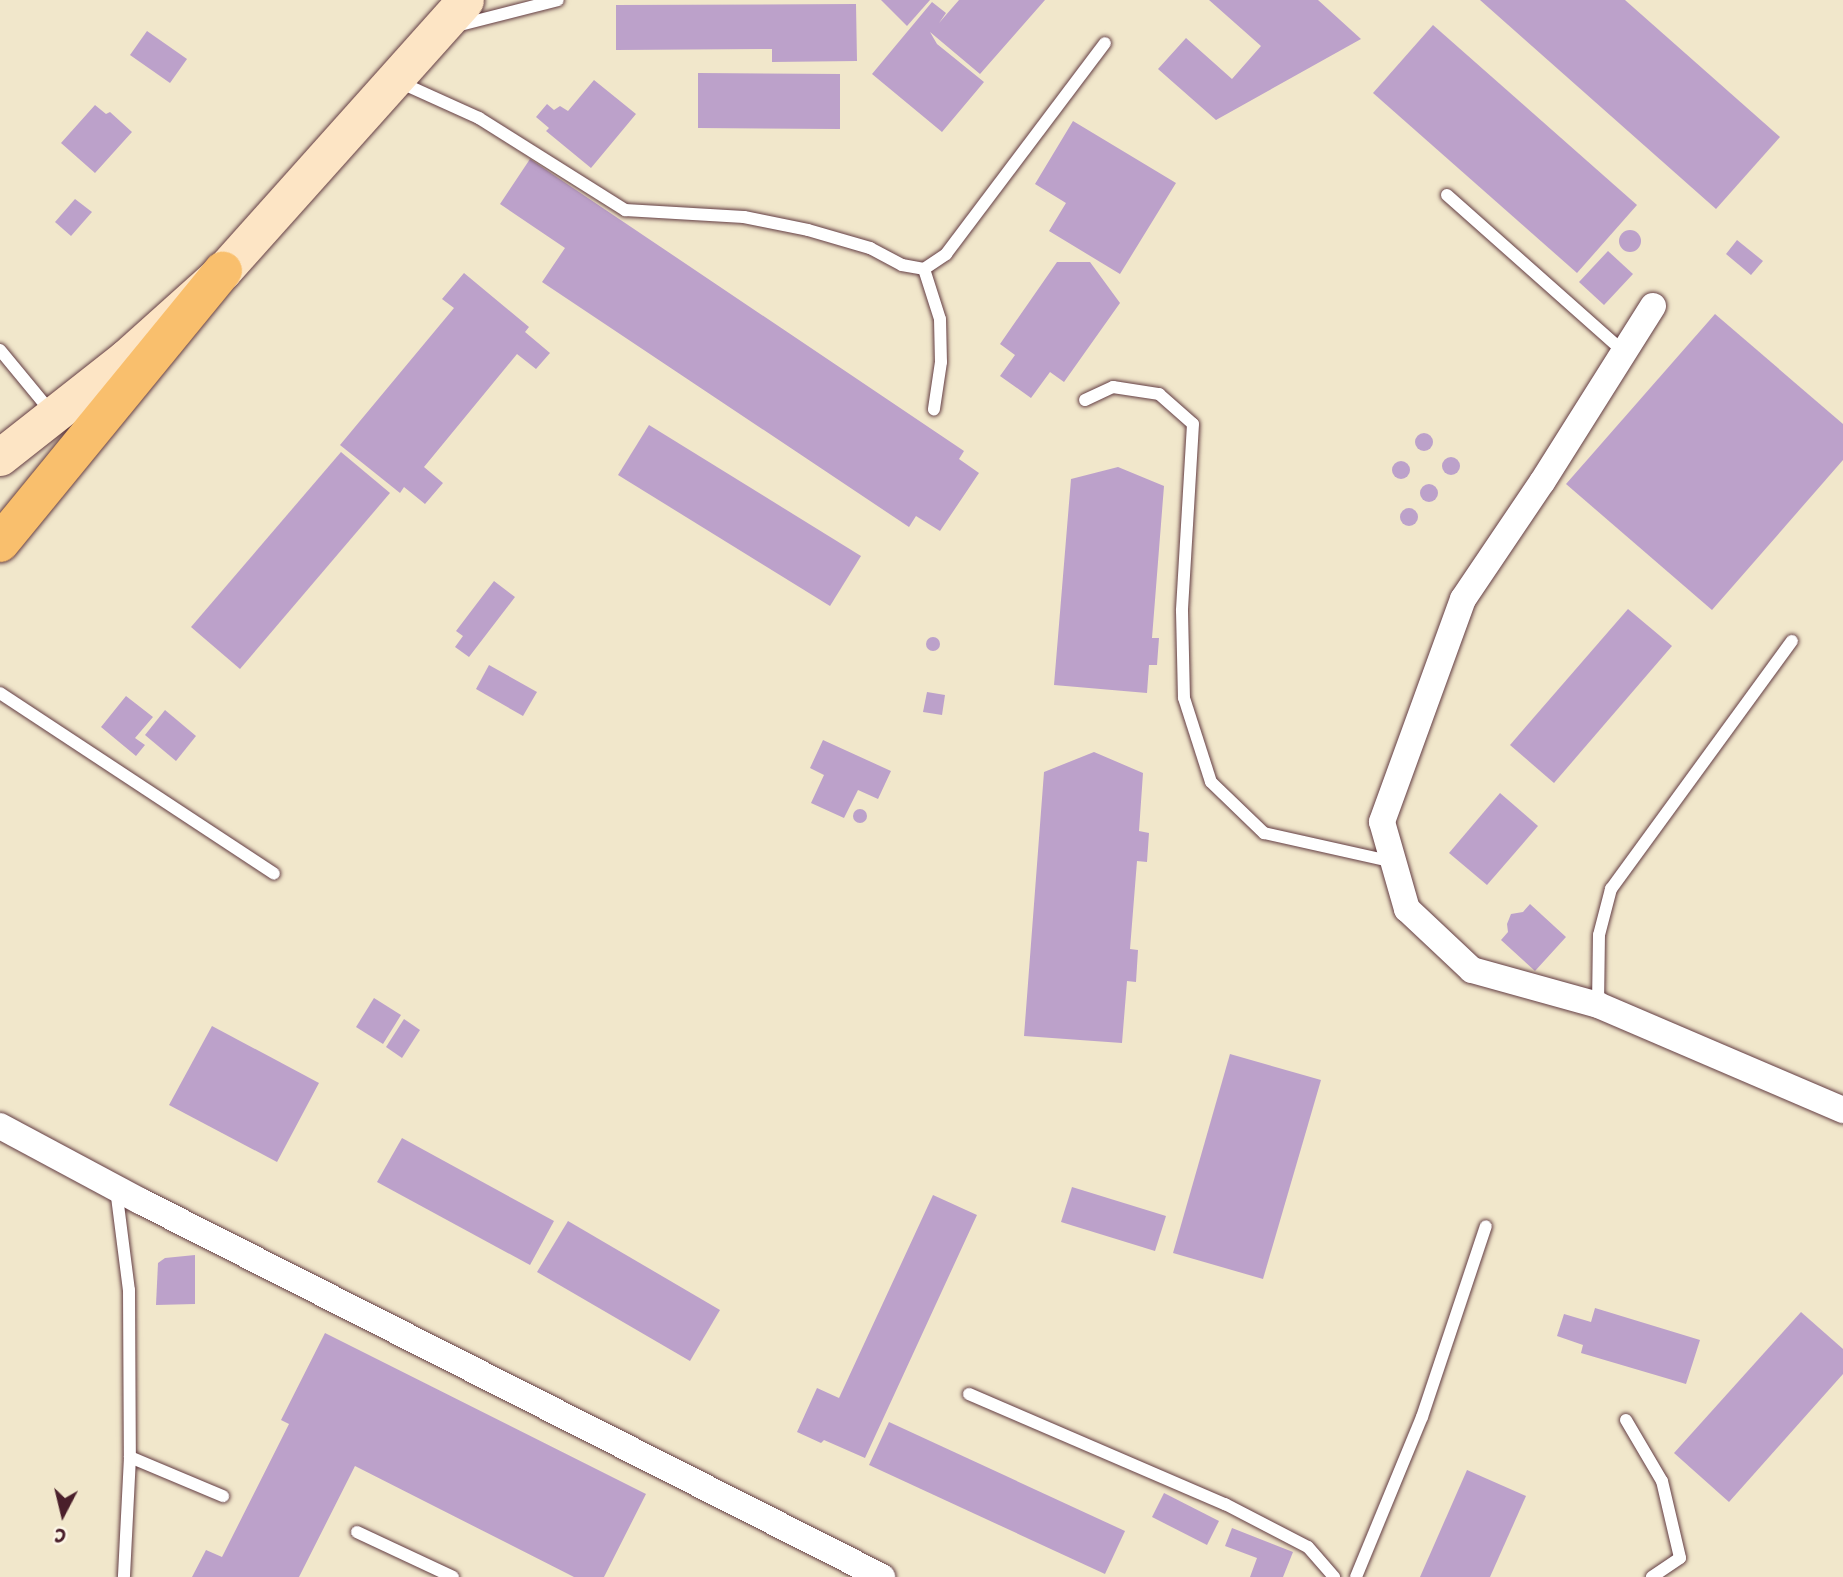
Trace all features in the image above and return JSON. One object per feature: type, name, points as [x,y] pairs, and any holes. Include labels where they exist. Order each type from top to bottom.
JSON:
[{"type":"highway","points":[[0,543],[223,271]]},
{"type":"main road","points":[[0,457],[127,357],[223,271],[465,0]]},
{"type":"street","points":[[1653,306],[1542,482],[1463,598],[1382,822],[1408,909],[1472,970],[1598,1005],[1843,1110]]},
{"type":"street","points":[[0,1126],[116,1188],[882,1577]]},
{"type":"lane","points":[[437,30],[558,0]]},
{"type":"lane","points":[[383,90],[479,118],[625,210],[744,217],[808,230],[870,248],[902,265],[924,269],[946,254],[1105,43]]},
{"type":"lane","points":[[1447,195],[1624,352]]},
{"type":"lane","points":[[924,269],[940,319],[941,362],[934,410]]},
{"type":"lane","points":[[0,350],[55,416]]},
{"type":"lane","points":[[1085,400],[1112,387],[1160,394],[1193,424],[1182,611],[1184,698],[1211,782],[1264,833],[1394,862]]},
{"type":"lane","points":[[1598,1005],[1599,935],[1611,889],[1792,641]]},
{"type":"lane","points":[[0,694],[274,874]]},
{"type":"lane","points":[[116,1188],[129,1290],[130,1457],[124,1577]]},
{"type":"lane","points":[[1356,1577],[1422,1417],[1486,1226]]},
{"type":"lane","points":[[969,1394],[1225,1504],[1308,1548],[1334,1577]]},
{"type":"lane","points":[[1626,1420],[1661,1481],[1679,1558],[1652,1577]]},
{"type":"lane","points":[[130,1457],[223,1496]]},
{"type":"lane","points":[[357,1532],[453,1577]]},
{"type":"building","points":[[881,0],[930,0],[907,26]]},
{"type":"building","points":[[959,0],[1045,0],[980,74],[930,32],[937,44],[984,82],[942,132],[872,74],[932,2],[946,13],[939,23]]},
{"type":"building","points":[[1209,0],[1318,0],[1361,39],[1216,120],[1158,69],[1186,38],[1232,79],[1261,46]]},
{"type":"building","points":[[1480,0],[1625,0],[1780,137],[1716,209]]},
{"type":"building","points":[[856,4],[857,61],[772,62],[772,49],[616,50],[616,5]]},
{"type":"building","points":[[1433,25],[1637,205],[1577,273],[1373,93]]},
{"type":"building","points":[[147,31],[187,59],[170,83],[130,55]]},
{"type":"building","points":[[698,73],[840,74],[840,129],[698,128]]},
{"type":"building","points":[[594,80],[636,114],[591,168],[546,131],[549,128],[536,117],[547,104],[554,110],[560,106],[568,111]]},
{"type":"building","points":[[95,105],[106,114],[110,112],[132,132],[95,173],[61,143]]},
{"type":"building","points":[[1073,121],[1176,183],[1120,274],[1049,231],[1066,203],[1035,184]]},
{"type":"building","points":[[530,159],[964,451],[959,459],[979,473],[940,531],[916,516],[909,527],[542,282],[565,248],[500,204]]},
{"type":"building","points":[[75,199],[92,212],[71,236],[55,222]]},
{"type":"building","points":[[1630,230],[1638,233],[1641,241],[1638,249],[1630,252],[1622,249],[1619,241],[1622,233]]},
{"type":"building","points":[[1737,240],[1763,261],[1751,275],[1726,254]]},
{"type":"building","points":[[1608,251],[1633,274],[1604,305],[1579,282]]},
{"type":"building","points":[[1057,262],[1090,262],[1120,303],[1064,382],[1050,372],[1031,398],[1000,376],[1015,355],[1000,344]]},
{"type":"building","points":[[464,273],[529,327],[525,332],[550,353],[536,369],[517,354],[424,467],[443,483],[425,504],[404,487],[400,493],[340,445],[454,308],[442,299]]},
{"type":"building","points":[[1715,314],[1843,424],[1843,460],[1712,610],[1566,484]]},
{"type":"building","points":[[649,425],[861,556],[830,606],[618,475]]},
{"type":"building","points":[[1420,433],[1428,433],[1433,442],[1431,449],[1420,451],[1415,446],[1415,438]]},
{"type":"building","points":[[341,452],[390,493],[240,669],[191,627]]},
{"type":"building","points":[[1447,457],[1455,457],[1460,466],[1458,473],[1447,475],[1442,470],[1442,462]]},
{"type":"building","points":[[1397,461],[1405,461],[1410,470],[1408,477],[1397,479],[1392,474],[1392,466]]},
{"type":"building","points":[[1118,467],[1164,486],[1152,638],[1159,638],[1157,665],[1149,665],[1147,693],[1054,685],[1071,479]]},
{"type":"building","points":[[1425,484],[1433,484],[1438,493],[1436,500],[1425,502],[1420,497],[1420,489]]},
{"type":"building","points":[[1405,508],[1413,508],[1418,517],[1416,524],[1405,526],[1400,521],[1400,513]]},
{"type":"building","points":[[494,581],[515,597],[469,657],[455,647],[463,636],[456,631]]},
{"type":"building","points":[[1628,609],[1672,646],[1554,783],[1510,745]]},
{"type":"building","points":[[933,637],[938,639],[938,649],[933,651],[928,649],[926,644],[928,639]]},
{"type":"building","points":[[489,665],[537,692],[523,716],[476,689]]},
{"type":"building","points":[[927,692],[945,695],[942,715],[923,712]]},
{"type":"building","points":[[126,696],[153,717],[135,738],[145,745],[136,756],[101,727]]},
{"type":"building","points":[[165,710],[196,736],[176,761],[145,735]]},
{"type":"building","points":[[823,740],[891,771],[878,799],[858,790],[844,818],[811,803],[824,775],[810,768]]},
{"type":"building","points":[[1094,752],[1143,773],[1139,831],[1149,833],[1147,862],[1137,861],[1130,949],[1138,950],[1136,982],[1127,981],[1122,1043],[1024,1036],[1044,772]]},
{"type":"building","points":[[1500,793],[1538,826],[1487,885],[1449,853]]},
{"type":"building","points":[[860,809],[865,811],[865,821],[860,823],[855,821],[853,816],[855,811]]},
{"type":"building","points":[[1530,904],[1566,937],[1535,971],[1501,940],[1508,932],[1507,924],[1511,914],[1523,912]]},
{"type":"building","points":[[374,998],[401,1015],[383,1044],[356,1027]]},
{"type":"building","points":[[404,1019],[420,1030],[402,1058],[386,1047]]},
{"type":"building","points":[[212,1026],[319,1083],[277,1162],[169,1105]]},
{"type":"building","points":[[1230,1054],[1321,1080],[1263,1279],[1173,1253]]},
{"type":"building","points":[[402,1138],[554,1221],[530,1265],[377,1182]]},
{"type":"building","points":[[1072,1187],[1166,1216],[1155,1251],[1061,1222]]},
{"type":"building","points":[[933,1195],[977,1215],[865,1458],[824,1440],[821,1443],[797,1432],[817,1388],[839,1398]]},
{"type":"building","points":[[568,1221],[720,1310],[690,1361],[537,1272]]},
{"type":"building","points":[[195,1255],[195,1304],[156,1305],[158,1263],[165,1258]]},
{"type":"building","points":[[1595,1308],[1700,1340],[1686,1384],[1581,1353],[1583,1345],[1557,1336],[1564,1314],[1591,1322]]},
{"type":"building","points":[[1801,1312],[1843,1349],[1843,1374],[1729,1502],[1674,1453]]},
{"type":"building","points":[[325,1333],[646,1494],[604,1577],[574,1577],[355,1466],[299,1577],[192,1577],[206,1550],[222,1557],[289,1424],[281,1420]]},
{"type":"building","points":[[889,1422],[1125,1531],[1105,1574],[869,1465]]},
{"type":"building","points":[[1467,1470],[1526,1496],[1490,1577],[1420,1577]]},
{"type":"building","points":[[1164,1493],[1219,1521],[1207,1545],[1152,1517]]},
{"type":"building","points":[[1232,1528],[1293,1552],[1283,1577],[1250,1577],[1257,1558],[1225,1546]]}]
